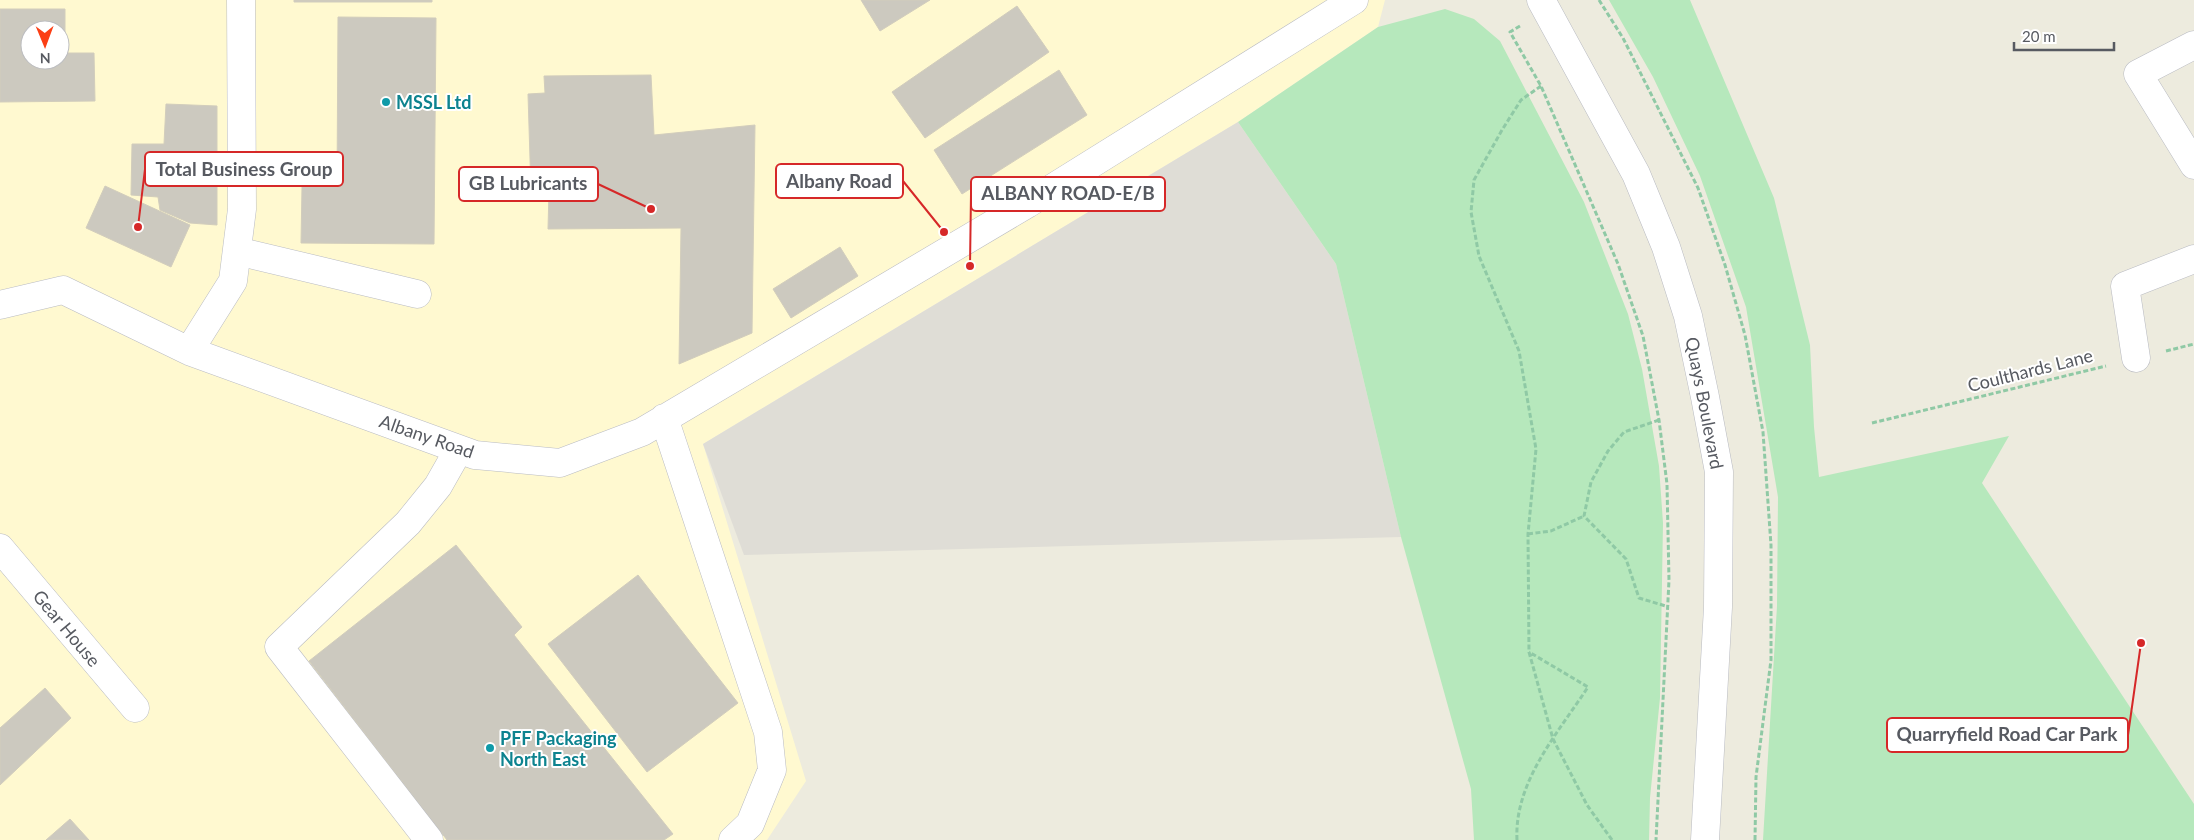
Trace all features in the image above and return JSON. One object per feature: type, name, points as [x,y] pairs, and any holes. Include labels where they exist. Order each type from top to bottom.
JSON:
[{"type":"street","points":[[189,351],[233,281],[242,210],[241,0]]},
{"type":"street","name":"Albany Road","points":[[0,305],[62,290],[189,351],[475,455],[560,464],[642,432],[1027,204],[1354,0]]},
{"type":"street","name":"Quays Boulevard","points":[[1544,5],[1636,174],[1666,247],[1688,316],[1705,397],[1719,472],[1718,607],[1705,840]]},
{"type":"street","points":[[2194,45],[2138,74],[2194,165]]},
{"type":"street","points":[[237,251],[417,294]]},
{"type":"street","points":[[2136,358],[2125,286],[2194,259]]},
{"type":"street","points":[[664,418],[768,732],[772,770],[750,824],[733,840]]},
{"type":"street","points":[[429,840],[279,647],[408,523],[438,486],[459,449]]},
{"type":"street","name":"Gear House","points":[[0,548],[135,708]]},
{"type":"path","points":[[1544,5],[1510,32],[1541,86],[1618,264],[1643,336],[1667,484],[1669,607],[1656,840]]},
{"type":"path","points":[[1541,86],[1522,100],[1502,130],[1474,180],[1471,212],[1479,256],[1520,351],[1536,449],[1528,534],[1529,652],[1553,740],[1587,805],[1612,840]]},
{"type":"path","name":"Coulthards Lane","points":[[1872,423],[2194,344]]},
{"type":"path","points":[[1584,516],[1591,482],[1608,451],[1624,432],[1658,420]]},
{"type":"path","points":[[1528,534],[1551,531],[1584,516]]},
{"type":"path","points":[[1584,516],[1626,558],[1639,598],[1669,607]]},
{"type":"path","points":[[1517,840],[1519,806],[1533,772],[1588,687],[1529,652]]},
{"type":"shaded area","points":[[0,0],[1385,0],[1378,27],[1238,122],[703,444],[806,781],[767,840],[0,840]]},
{"type":"shaded area","points":[[1238,122],[1336,264],[1401,537],[744,555],[703,444]]},
{"type":"green space","points":[[1609,0],[1690,0],[1774,198],[1810,345],[1814,427],[1819,477],[2009,436],[1982,483],[2194,804],[2194,840],[1763,840],[1777,606],[1778,497],[1746,307],[1700,176],[1653,77]]},
{"type":"green space","points":[[1445,9],[1474,19],[1500,41],[1584,202],[1628,314],[1642,369],[1659,466],[1663,523],[1660,698],[1650,798],[1649,840],[1474,840],[1471,789],[1401,537],[1336,264],[1238,122],[1378,27]]},
{"type":"building","points":[[294,0],[432,0],[432,2],[294,2]]},
{"type":"building","points":[[861,0],[930,0],[880,31]]},
{"type":"building","points":[[1017,6],[1049,52],[925,138],[892,92]]},
{"type":"building","points":[[0,9],[65,9],[65,20],[20,20],[20,70],[70,70],[70,53],[94,53],[95,101],[0,102]]},
{"type":"building","name":"MSSL Ltd","points":[[338,17],[436,18],[434,244],[301,243],[302,187],[337,187]]},
{"type":"building","points":[[1059,70],[1087,115],[962,194],[934,150]]},
{"type":"building","points":[[651,75],[654,135],[755,125],[752,333],[679,364],[681,228],[548,229],[549,191],[531,191],[528,94],[545,93],[544,76]]},
{"type":"building","points":[[166,104],[217,106],[217,225],[190,223],[160,210],[158,197],[131,195],[132,144],[164,144]]},
{"type":"building","points":[[105,186],[190,225],[171,267],[86,228]]},
{"type":"building","points":[[840,247],[858,276],[791,318],[773,289]]},
{"type":"building","name":"PFF Packaging North East","points":[[456,545],[522,627],[514,635],[673,834],[664,840],[447,840],[309,661]]},
{"type":"building","points":[[638,575],[738,703],[647,772],[548,644]]},
{"type":"building","points":[[45,688],[71,718],[0,785],[0,728]]},
{"type":"building","points":[[70,819],[89,840],[46,840]]},
{"type":"place","name":"MSSL Ltd","points":[[386,102]]},
{"type":"place","name":"GB Lubricants","points":[[651,209]]},
{"type":"place","name":"Total Business Group","points":[[138,227]]},
{"type":"place","name":"Albany Road","points":[[944,232]]},
{"type":"place","name":"ALBANY ROAD-E/B","points":[[970,266]]},
{"type":"place","name":"Quarryfield Road Car Park","points":[[2141,643]]},
{"type":"place","name":"PFF Packaging North East","points":[[490,748]]}]
